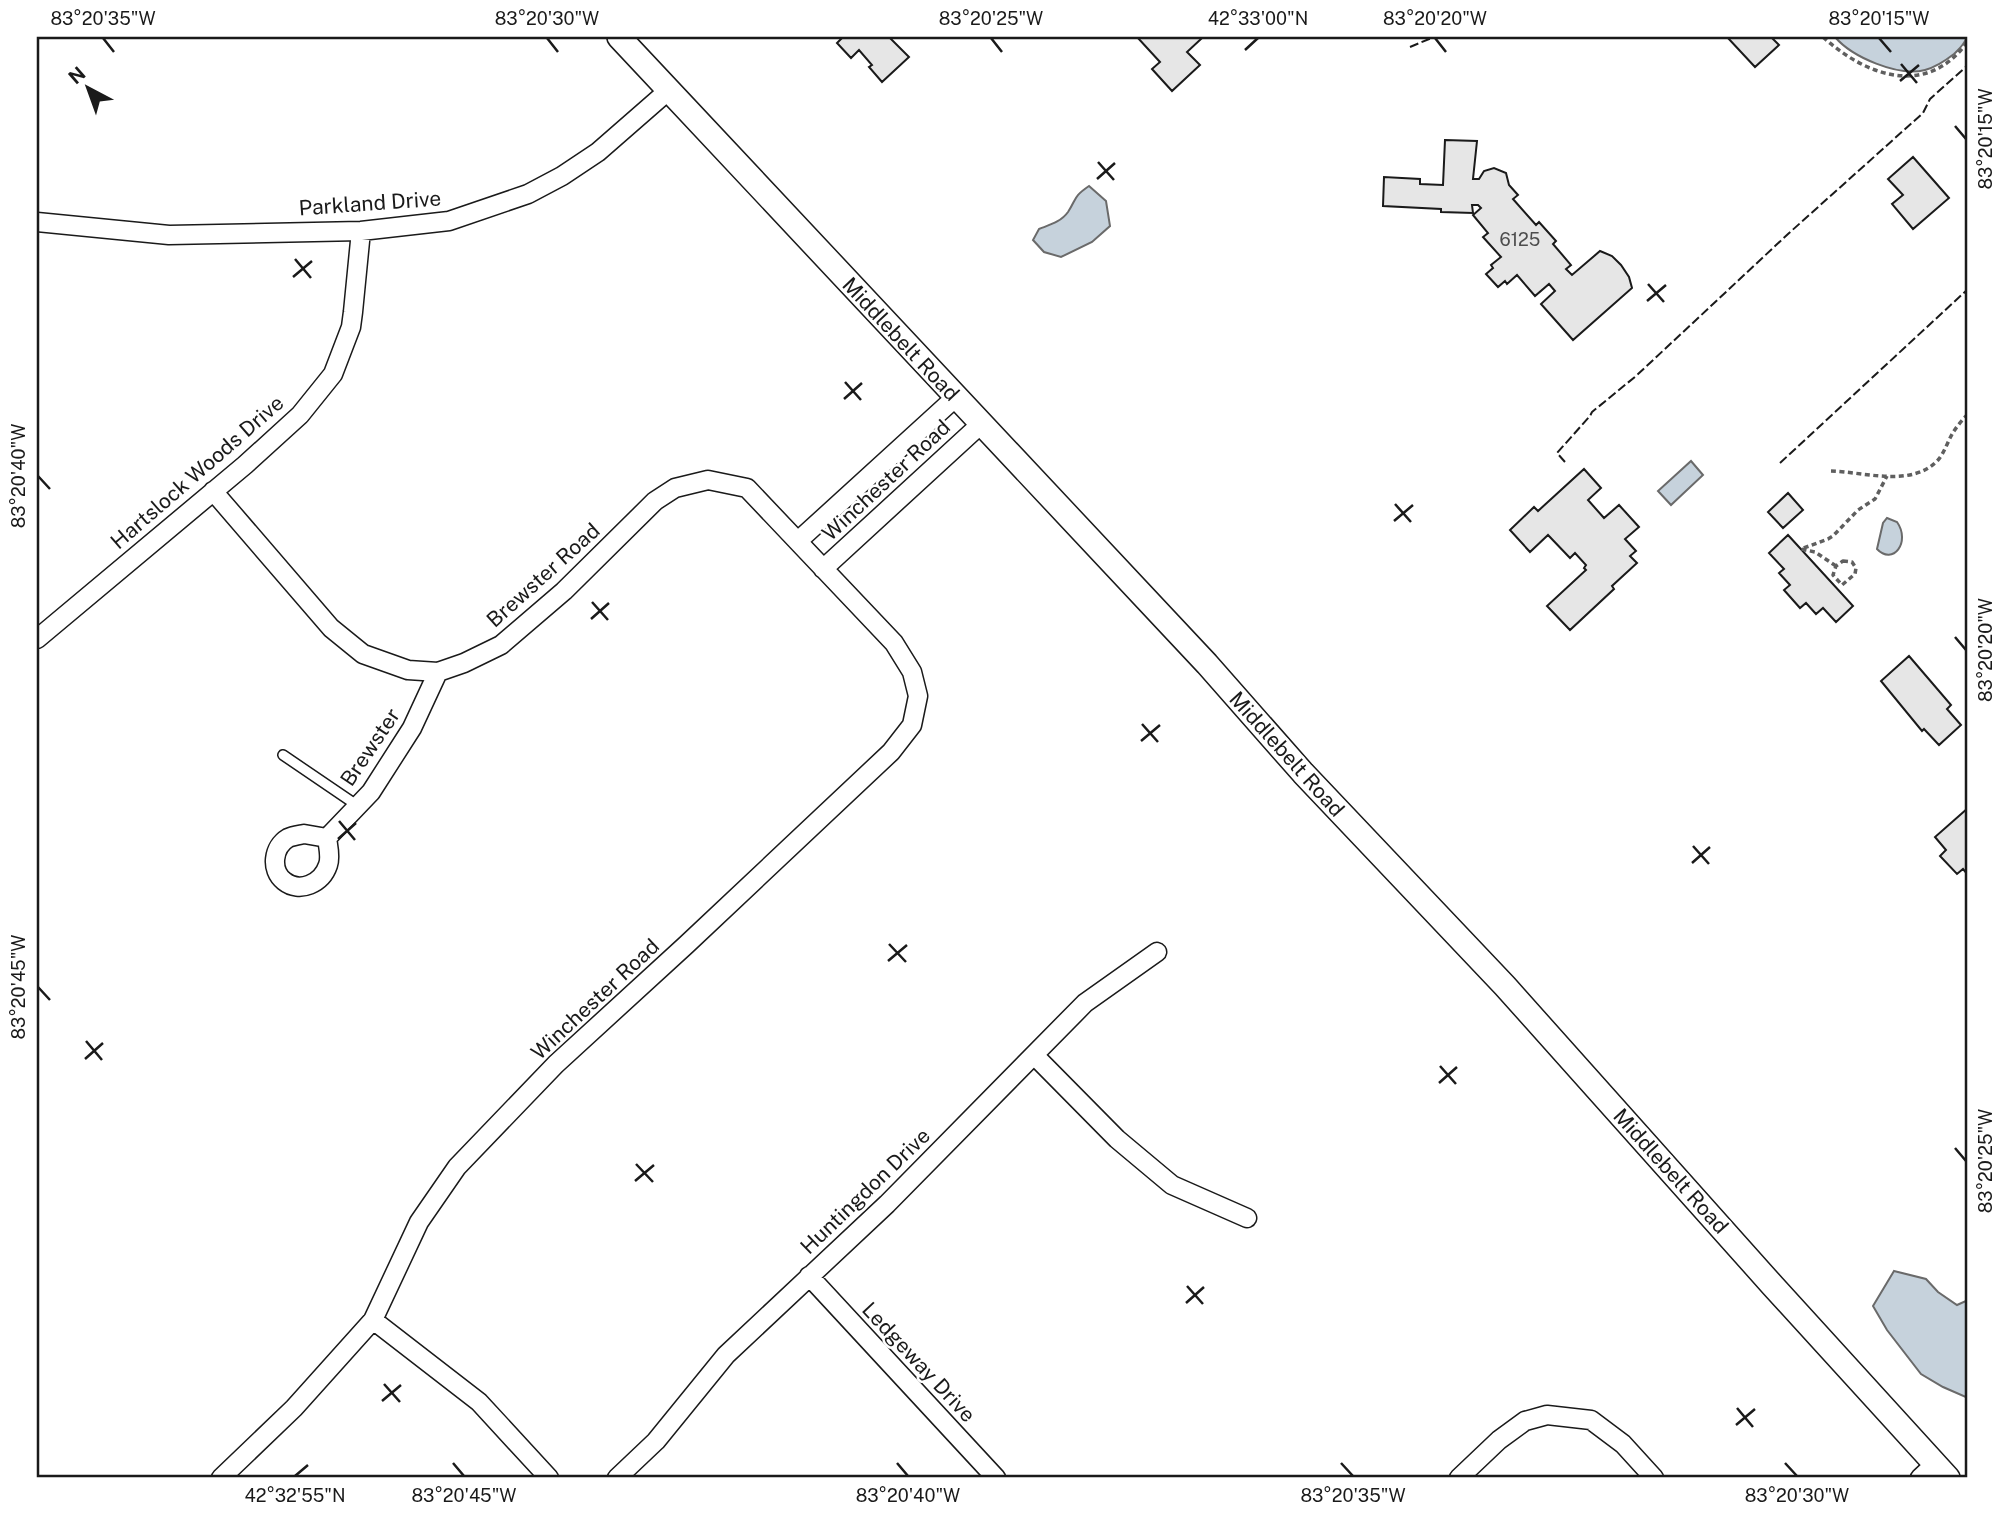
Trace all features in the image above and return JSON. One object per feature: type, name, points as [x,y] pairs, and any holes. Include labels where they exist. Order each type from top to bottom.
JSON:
[{"type":"street","name":"Middlebelt Road","points":[[619,37],[1207,664],[1303,773],[1505,986],[1766,1279],[1934,1473]]},
{"type":"street","name":"Parkland Drive","points":[[37,222],[169,235],[361,231],[449,221],[528,194],[562,176],[598,152],[669,90]]},
{"type":"street","name":"Hartslock Woods Drive","points":[[37,639],[245,465],[300,415],[333,374],[352,320],[361,231]]},
{"type":"street","name":"Winchester Road","points":[[221,1478],[294,1408],[373,1320],[419,1222],[457,1167],[556,1064],[891,752],[912,725],[918,696],[912,672],[894,643],[804,548],[956,397]]},
{"type":"street","name":"Winchester Road","points":[[823,569],[981,424]]},
{"type":"street","name":"Brewster Road","points":[[213,491],[331,628],[363,653],[408,670],[438,672],[501,645],[564,592],[655,501],[675,488],[708,480],[747,488],[804,548]]},
{"type":"street","name":"Brewster","points":[[327,838],[371,792],[412,728],[438,672]]},
{"type":"street","name":"Huntingdon Drive","points":[[617,1478],[656,1441],[726,1355],[887,1204],[1085,1003],[1157,952]]},
{"type":"street","points":[[1034,1055],[1117,1139],[1172,1185],[1247,1218]]},
{"type":"street","name":"Ledgeway Drive","points":[[809,1276],[996,1478]]},
{"type":"street","points":[[373,1320],[479,1402],[549,1478]]},
{"type":"street","points":[[1459,1478],[1499,1440],[1525,1421],[1547,1415],[1591,1420],[1623,1444],[1654,1478]]},
{"type":"lane","points":[[283,755],[358,806]]},
{"type":"path","points":[[1823,37],[1851,59],[1868,68],[1908,77],[1927,74],[1946,65],[1961,52],[1968,41]]},
{"type":"path","points":[[1832,471],[1887,476],[1908,475],[1927,468],[1939,459],[1954,430],[1968,414]]},
{"type":"path","points":[[1836,566],[1815,552],[1801,549],[1833,536],[1858,510],[1875,499],[1887,476]]},
{"type":"path","points":[[1843,561],[1852,562],[1856,568],[1855,575],[1842,585],[1833,575],[1836,566],[1843,561]]},
{"type":"shaded area","points":[[1835,37],[1967,37],[1954,54],[1929,69],[1902,71],[1876,64],[1852,52]]},
{"type":"shaded area","points":[[1089,186],[1106,201],[1110,226],[1092,242],[1061,257],[1044,252],[1033,240],[1039,229],[1062,218],[1078,195]]},
{"type":"shaded area","points":[[1691,461],[1703,475],[1671,505],[1658,491]]},
{"type":"shaded area","points":[[1887,518],[1897,522],[1902,537],[1898,549],[1889,555],[1877,549],[1883,523]]},
{"type":"shaded area","points":[[1894,1271],[1926,1279],[1938,1292],[1957,1305],[1968,1300],[1968,1398],[1921,1374],[1887,1330],[1873,1306]]},
{"type":"building","points":[[843,37],[889,37],[909,57],[882,82],[859,50],[851,58],[837,43]]},
{"type":"building","points":[[1137,37],[1199,37],[1201,39],[1187,52],[1200,65],[1172,91],[1152,69],[1160,62]]},
{"type":"building","points":[[1727,37],[1771,37],[1779,45],[1755,67]]},
{"type":"building","points":[[1445,140],[1477,141],[1473,179],[1479,179],[1484,171],[1494,168],[1506,173],[1509,185],[1518,195],[1513,199],[1536,225],[1539,222],[1556,241],[1553,244],[1571,265],[1566,269],[1572,275],[1600,251],[1612,256],[1621,265],[1632,288],[1573,340],[1541,304],[1555,291],[1549,284],[1535,296],[1517,275],[1507,284],[1505,281],[1498,287],[1486,274],[1493,268],[1491,265],[1501,257],[1483,237],[1488,233],[1473,215],[1481,208],[1478,205],[1472,205],[1473,213],[1383,206],[1384,177],[1420,179],[1420,184],[1443,185]]},
{"type":"building","points":[[1913,157],[1949,198],[1913,229],[1892,204],[1903,195],[1888,179]]},
{"type":"building","points":[[1584,469],[1601,488],[1588,500],[1604,518],[1619,505],[1639,527],[1625,539],[1636,551],[1630,556],[1637,563],[1612,586],[1614,589],[1570,630],[1547,606],[1586,570],[1586,565],[1575,553],[1570,558],[1548,535],[1530,552],[1510,530],[1534,507],[1538,511]]},
{"type":"building","points":[[1788,493],[1803,510],[1783,528],[1768,512]]},
{"type":"building","points":[[1788,535],[1853,606],[1836,622],[1823,608],[1816,614],[1806,603],[1800,608],[1784,590],[1790,585],[1779,573],[1784,569],[1769,553]]},
{"type":"building","points":[[1909,656],[1951,705],[1947,709],[1961,725],[1939,745],[1924,729],[1922,731],[1881,681]]},
{"type":"building","points":[[1968,808],[1968,875],[1963,869],[1957,874],[1940,856],[1946,850],[1935,837]]},
{"type":"fence","points":[[1410,47],[1434,37]]},
{"type":"fence","points":[[1565,462],[1557,453],[1592,412],[1636,376],[1923,113],[1930,99],[1968,65]]},
{"type":"fence","points":[[1780,463],[1968,289]]}]
